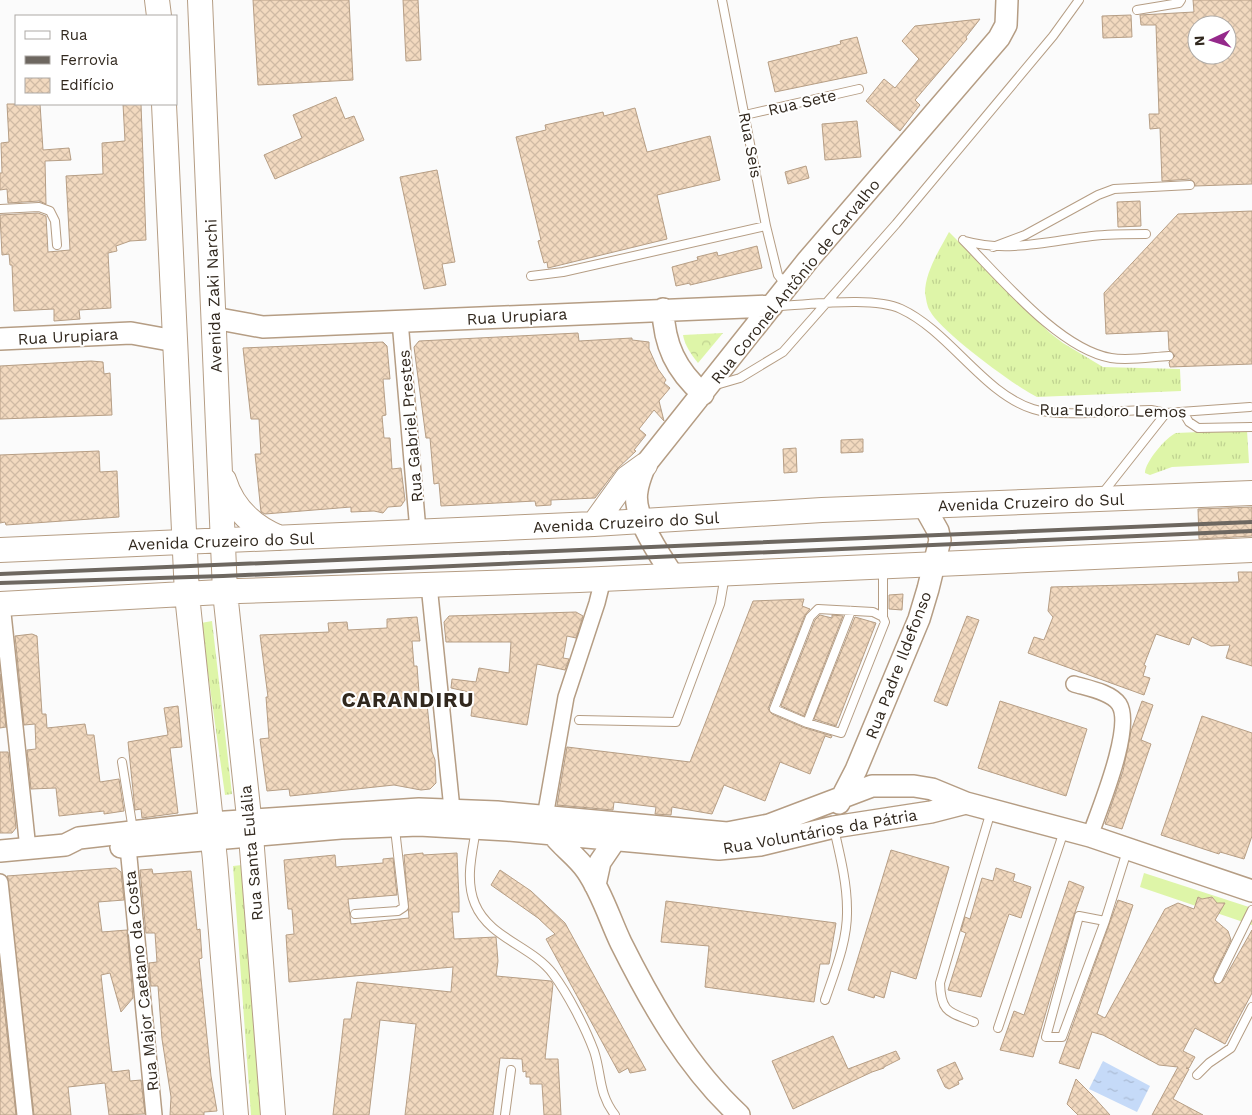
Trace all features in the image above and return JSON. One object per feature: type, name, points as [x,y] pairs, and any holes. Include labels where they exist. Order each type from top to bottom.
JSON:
[{"type":"main road","points":[[157,0],[159,15]]},
{"type":"main road","name":"Avenida Zaki Narchi","points":[[200,0],[225,592]]},
{"type":"main road","points":[[164,105],[187,594],[212,832],[236,1115]]},
{"type":"main road","points":[[207,310],[215,330],[207,350],[195,348],[184,351],[175,333],[196,314],[207,310]]},
{"type":"main road","points":[[220,465],[231,498],[244,516],[261,529],[282,538]]},
{"type":"main road","points":[[594,524],[627,478],[645,465]]},
{"type":"main road","name":"Avenida Cruzeiro do Sul","points":[[0,550],[642,522],[924,506],[1252,493]]},
{"type":"main road","points":[[1,604],[225,592],[673,576],[1252,550]]},
{"type":"main road","name":"Rua Santa Eulália","points":[[225,592],[250,828],[273,1115]]},
{"type":"street","name":"Rua Coronel Antônio de Carvalho","points":[[673,576],[642,522],[636,502],[637,491],[645,465],[706,391],[787,287],[999,38],[1006,25],[1007,0]]},
{"type":"street","name":"Rua Urupiara","points":[[215,330],[240,335],[263,327],[772,306]]},
{"type":"street","points":[[664,309],[664,329],[668,348],[676,365],[688,381],[706,391]]},
{"type":"street","name":"Rua Gabriel Prestes","points":[[400,321],[418,531]]},
{"type":"street","name":"Rua Urupiara","points":[[0,339],[175,333]]},
{"type":"street","name":"Rua Padre Ildefonso","points":[[845,796],[919,619],[940,542],[938,531],[924,506]]},
{"type":"street","points":[[603,578],[597,603],[566,697],[549,826],[575,854],[595,885],[625,951],[673,1035],[695,1067],[739,1115]]},
{"type":"street","points":[[429,585],[452,809]]},
{"type":"street","points":[[1,604],[28,849]]},
{"type":"street","points":[[1074,684],[1102,693],[1114,700],[1119,704],[1122,714],[1120,745],[1090,836]]},
{"type":"street","points":[[865,749],[865,771],[878,785]]},
{"type":"street","name":"Rua Voluntários da Pátria","points":[[0,851],[65,845],[80,851],[131,839],[341,820],[419,817],[476,828],[549,826],[727,833],[769,825],[878,785],[932,789],[966,803],[1090,836],[1252,892]]},
{"type":"street","points":[[803,833],[831,812],[845,796]]},
{"type":"street","name":"Rua Voluntários da Pátria","points":[[341,820],[394,825],[452,809],[615,840],[719,849],[760,845],[803,833],[931,812],[966,803]]},
{"type":"street","name":"Rua Major Caetano da Costa","points":[[131,839],[154,1115]]},
{"type":"street","points":[[595,885],[600,862],[615,840]]},
{"type":"street","points":[[0,882],[25,1115]]},
{"type":"lane","name":"Rua Seis","points":[[722,0],[766,226],[778,275],[787,287]]},
{"type":"lane","points":[[706,391],[762,367],[783,352],[1054,36],[1079,0]]},
{"type":"lane","points":[[1137,10],[1179,3],[1181,0]]},
{"type":"lane","name":"Rua Sete","points":[[745,115],[859,89]]},
{"type":"lane","points":[[993,247],[1025,235],[1090,198],[1114,189],[1190,185]]},
{"type":"lane","points":[[0,209],[38,208],[50,210],[55,221],[56,245]]},
{"type":"lane","points":[[531,276],[563,272],[766,226]]},
{"type":"lane","points":[[1146,234],[1094,236],[1009,247],[993,247],[963,240],[1052,328],[1080,348],[1113,358],[1169,356]]},
{"type":"lane","name":"Rua Eudoro Lemos","points":[[772,306],[869,301],[901,308],[924,323],[1015,403],[1035,410],[1055,412],[1151,410],[1166,413],[1250,407]]},
{"type":"lane","points":[[1183,412],[1189,422],[1198,428],[1251,427]]},
{"type":"lane","points":[[1096,500],[1166,413]]},
{"type":"lane","points":[[883,566],[883,617],[885,627],[841,734],[807,723],[774,709],[810,616],[818,609],[878,613],[883,617]]},
{"type":"lane","points":[[579,720],[676,722],[720,604],[726,573]]},
{"type":"lane","points":[[807,723],[851,611]]},
{"type":"lane","points":[[122,762],[131,839]]},
{"type":"lane","points":[[974,1022],[954,1015],[944,1008],[940,1000],[940,984],[992,809]]},
{"type":"lane","points":[[355,914],[398,911],[404,907],[394,825]]},
{"type":"lane","points":[[825,1000],[840,957],[848,910],[841,856],[834,827]]},
{"type":"lane","points":[[476,828],[470,888],[475,906],[496,931],[534,955],[554,976],[591,1044],[602,1094],[614,1115]]},
{"type":"lane","points":[[998,1028],[1065,829]]},
{"type":"lane","points":[[1105,921],[1080,916],[1046,1036],[1062,1037],[1105,921],[1128,850]]},
{"type":"lane","points":[[1218,980],[1252,910]]},
{"type":"lane","points":[[1197,1075],[1209,1063],[1231,1048],[1252,1007]]},
{"type":"lane","points":[[505,1115],[511,1070]]},
{"type":"green space","points":[[949,232],[1050,333],[1063,343],[1103,367],[1180,369],[1181,391],[1037,397],[1013,382],[979,358],[948,331],[929,309],[925,293],[927,277]]},
{"type":"green space","points":[[723,333],[698,363],[687,346],[683,335]]},
{"type":"green space","points":[[1247,430],[1249,463],[1172,467],[1150,475],[1145,473],[1148,463],[1157,450],[1167,439],[1176,433]]},
{"type":"green space","points":[[212,621],[232,794],[225,795],[201,623]]},
{"type":"green space","points":[[242,865],[262,1115],[251,1115],[233,866]]},
{"type":"green space","points":[[1144,873],[1252,908],[1252,925],[1140,887]]},
{"type":"water","points":[[1103,1061],[1150,1086],[1137,1112],[1089,1089]]},
{"type":"building","points":[[253,0],[349,0],[353,80],[258,85]]},
{"type":"building","points":[[403,0],[418,0],[421,60],[406,61]]},
{"type":"building","points":[[1193,0],[1252,0],[1252,184],[1195,186],[1194,182],[1190,179],[1162,181],[1160,128],[1150,129],[1149,114],[1159,114],[1156,25],[1141,25],[1140,15],[1194,12]]},
{"type":"building","points":[[1131,15],[1132,37],[1103,38],[1102,16]]},
{"type":"building","points":[[980,19],[966,37],[967,39],[915,100],[920,105],[900,131],[866,101],[884,79],[895,88],[919,59],[902,41],[915,26]]},
{"type":"building","points":[[857,37],[867,73],[775,92],[768,62],[841,44],[840,41]]},
{"type":"building","points":[[336,97],[345,119],[354,116],[364,140],[275,179],[264,155],[302,138],[293,115]]},
{"type":"building","points":[[7,104],[40,105],[43,150],[69,148],[71,160],[45,161],[46,204],[39,201],[8,203],[7,189],[0,190],[0,173],[2,173],[1,143],[9,142]]},
{"type":"building","points":[[123,105],[141,105],[146,240],[130,241],[116,246],[117,251],[108,253],[111,308],[79,310],[80,319],[54,321],[54,309],[14,311],[12,265],[10,265],[9,254],[2,255],[0,215],[38,213],[46,216],[48,252],[70,250],[66,176],[103,174],[102,143],[125,141]]},
{"type":"building","points":[[635,108],[647,152],[710,136],[720,180],[657,195],[667,239],[548,268],[547,262],[544,263],[538,241],[541,240],[516,137],[546,130],[545,125],[603,112],[604,116]]},
{"type":"building","points":[[857,121],[861,157],[825,160],[822,124]]},
{"type":"building","points":[[806,166],[809,178],[788,184],[785,172]]},
{"type":"building","points":[[437,170],[455,262],[442,264],[446,285],[424,289],[400,177]]},
{"type":"building","points":[[1140,201],[1141,226],[1118,227],[1117,202]]},
{"type":"building","points":[[1252,211],[1252,364],[1170,367],[1169,362],[1175,356],[1169,350],[1168,331],[1106,334],[1104,293],[1178,214]]},
{"type":"building","points":[[757,246],[762,268],[690,285],[690,283],[676,286],[672,267],[698,260],[697,257],[717,252],[718,256]]},
{"type":"building","points":[[578,333],[579,341],[632,338],[632,340],[649,342],[649,349],[658,369],[666,380],[664,383],[670,388],[659,401],[664,421],[654,410],[639,429],[646,435],[634,450],[636,451],[616,470],[595,498],[551,500],[551,505],[536,506],[535,501],[441,506],[439,483],[434,484],[430,438],[426,438],[414,347],[419,341]]},
{"type":"building","points":[[383,342],[387,346],[390,379],[383,379],[386,415],[382,416],[384,438],[390,438],[392,469],[401,468],[405,500],[401,506],[388,507],[383,513],[374,511],[351,512],[351,507],[265,514],[261,512],[255,454],[261,454],[259,419],[251,419],[243,348]]},
{"type":"building","points":[[103,362],[104,374],[110,373],[112,415],[0,419],[0,366]]},
{"type":"building","points":[[863,439],[863,452],[841,453],[841,440]]},
{"type":"building","points":[[796,448],[797,472],[784,473],[783,449]]},
{"type":"building","points":[[99,451],[100,472],[117,471],[119,517],[6,525],[5,522],[0,523],[0,455]]},
{"type":"building","points":[[1252,507],[1252,536],[1199,539],[1198,509]]},
{"type":"building","points":[[1238,572],[1252,572],[1252,666],[1226,658],[1230,645],[1211,646],[1192,637],[1189,645],[1156,634],[1144,665],[1146,666],[1143,676],[1150,678],[1144,695],[1028,653],[1034,637],[1044,640],[1053,617],[1048,611],[1051,587],[1239,582]]},
{"type":"building","points":[[903,594],[902,610],[889,609],[889,595]]},
{"type":"building","points":[[804,599],[802,606],[810,609],[805,615],[768,709],[772,714],[805,728],[832,736],[831,738],[825,736],[810,774],[780,762],[765,801],[724,785],[712,814],[672,807],[671,815],[655,814],[656,807],[614,802],[613,810],[557,805],[567,747],[690,762],[753,601]]},
{"type":"building","points":[[576,612],[583,616],[576,638],[567,636],[563,658],[569,659],[565,670],[537,664],[527,725],[471,716],[474,693],[451,688],[452,679],[476,682],[479,668],[509,673],[511,642],[446,642],[444,622],[449,616]]},
{"type":"building","points":[[820,615],[832,618],[832,615],[843,616],[804,716],[781,706],[815,620]]},
{"type":"building","points":[[967,616],[979,620],[947,706],[934,701]]},
{"type":"building","points":[[417,617],[420,641],[412,641],[414,666],[417,666],[420,705],[427,704],[432,752],[435,760],[436,783],[430,789],[421,790],[394,785],[290,796],[289,789],[267,791],[260,739],[269,738],[266,697],[268,697],[260,635],[329,632],[328,623],[347,622],[348,630],[387,628],[387,619]]},
{"type":"building","points":[[855,617],[876,623],[836,726],[814,719]]},
{"type":"building","points":[[32,634],[37,636],[42,714],[46,714],[47,728],[85,724],[87,735],[94,735],[100,782],[119,779],[124,811],[104,814],[104,811],[59,816],[56,788],[31,789],[27,750],[36,749],[35,724],[24,725],[15,636]]},
{"type":"building","points":[[0,674],[6,727],[0,728]]},
{"type":"building","points":[[1000,701],[1087,729],[1066,796],[978,768]]},
{"type":"building","points":[[1142,701],[1153,705],[1141,740],[1151,744],[1122,829],[1105,824],[1123,771],[1131,731]]},
{"type":"building","points":[[178,706],[182,747],[170,748],[178,813],[142,818],[141,809],[135,810],[128,742],[168,735],[164,708]]},
{"type":"building","points":[[1202,716],[1252,733],[1252,836],[1244,859],[1220,852],[1219,854],[1161,835]]},
{"type":"building","points":[[0,752],[8,752],[16,828],[12,833],[0,833]]},
{"type":"building","points":[[891,850],[949,867],[916,979],[891,971],[884,998],[875,995],[874,998],[848,990]]},
{"type":"building","points":[[423,853],[423,855],[457,853],[459,912],[452,912],[454,939],[496,937],[498,961],[496,976],[551,981],[553,984],[545,1059],[558,1059],[561,1115],[544,1115],[542,1084],[530,1084],[530,1077],[526,1077],[526,1071],[523,1072],[522,1059],[500,1058],[493,1115],[405,1115],[416,1024],[380,1020],[369,1115],[333,1115],[344,1019],[351,1019],[357,982],[451,992],[453,967],[289,982],[286,935],[294,934],[292,909],[288,909],[284,860],[335,855],[336,867],[383,863],[383,859],[393,858],[397,895],[348,899],[351,924],[409,918],[404,855]]},
{"type":"building","points":[[116,868],[121,872],[124,900],[98,902],[102,932],[127,930],[133,998],[121,1012],[110,973],[101,975],[112,1072],[129,1070],[130,1081],[141,1080],[145,1114],[109,1115],[105,1083],[68,1087],[71,1115],[34,1115],[7,876]]},
{"type":"building","points":[[996,868],[1015,874],[1013,881],[1031,887],[1021,918],[1009,914],[981,997],[948,990],[966,933],[961,931],[965,917],[970,919],[982,878],[993,881]]},
{"type":"building","points":[[152,869],[153,874],[191,871],[197,930],[200,929],[202,958],[199,959],[211,1076],[217,1111],[204,1112],[204,1115],[170,1115],[171,1097],[162,1039],[158,986],[151,986],[149,963],[157,962],[155,933],[146,933],[140,870]]},
{"type":"building","points":[[500,870],[531,891],[565,923],[646,1070],[630,1073],[628,1068],[619,1073],[546,939],[555,934],[538,918],[491,885]]},
{"type":"building","points":[[1069,881],[1084,887],[1074,915],[1033,1057],[1000,1050],[1014,1011],[1024,1015]]},
{"type":"building","points":[[1198,897],[1202,899],[1212,897],[1217,903],[1225,903],[1215,920],[1228,931],[1231,940],[1213,977],[1215,984],[1223,981],[1252,930],[1252,993],[1225,1044],[1195,1028],[1183,1051],[1195,1057],[1189,1068],[1186,1068],[1189,1069],[1173,1099],[1203,1115],[1152,1115],[1178,1067],[1159,1065],[1103,1035],[1092,1032],[1079,1069],[1059,1063],[1118,900],[1133,905],[1097,1014],[1105,1018],[1165,909],[1178,903],[1194,909]]},
{"type":"building","points":[[666,901],[836,923],[829,964],[820,964],[814,1002],[705,987],[709,946],[661,942]]},
{"type":"building","points":[[0,970],[16,1115],[0,1115]]},
{"type":"building","points":[[833,1036],[848,1069],[896,1051],[900,1059],[793,1109],[772,1061]]},
{"type":"building","points":[[955,1062],[963,1079],[958,1081],[959,1084],[949,1089],[945,1087],[937,1070]]},
{"type":"building","points":[[1076,1079],[1110,1115],[1078,1115],[1067,1104]]},
{"type":"railway","points":[[0,574],[1252,522]]},
{"type":"railway","points":[[0,583],[223,576],[1252,531]]},
{"type":"district","name":"CARANDIRU","points":[[408,700]]}]
